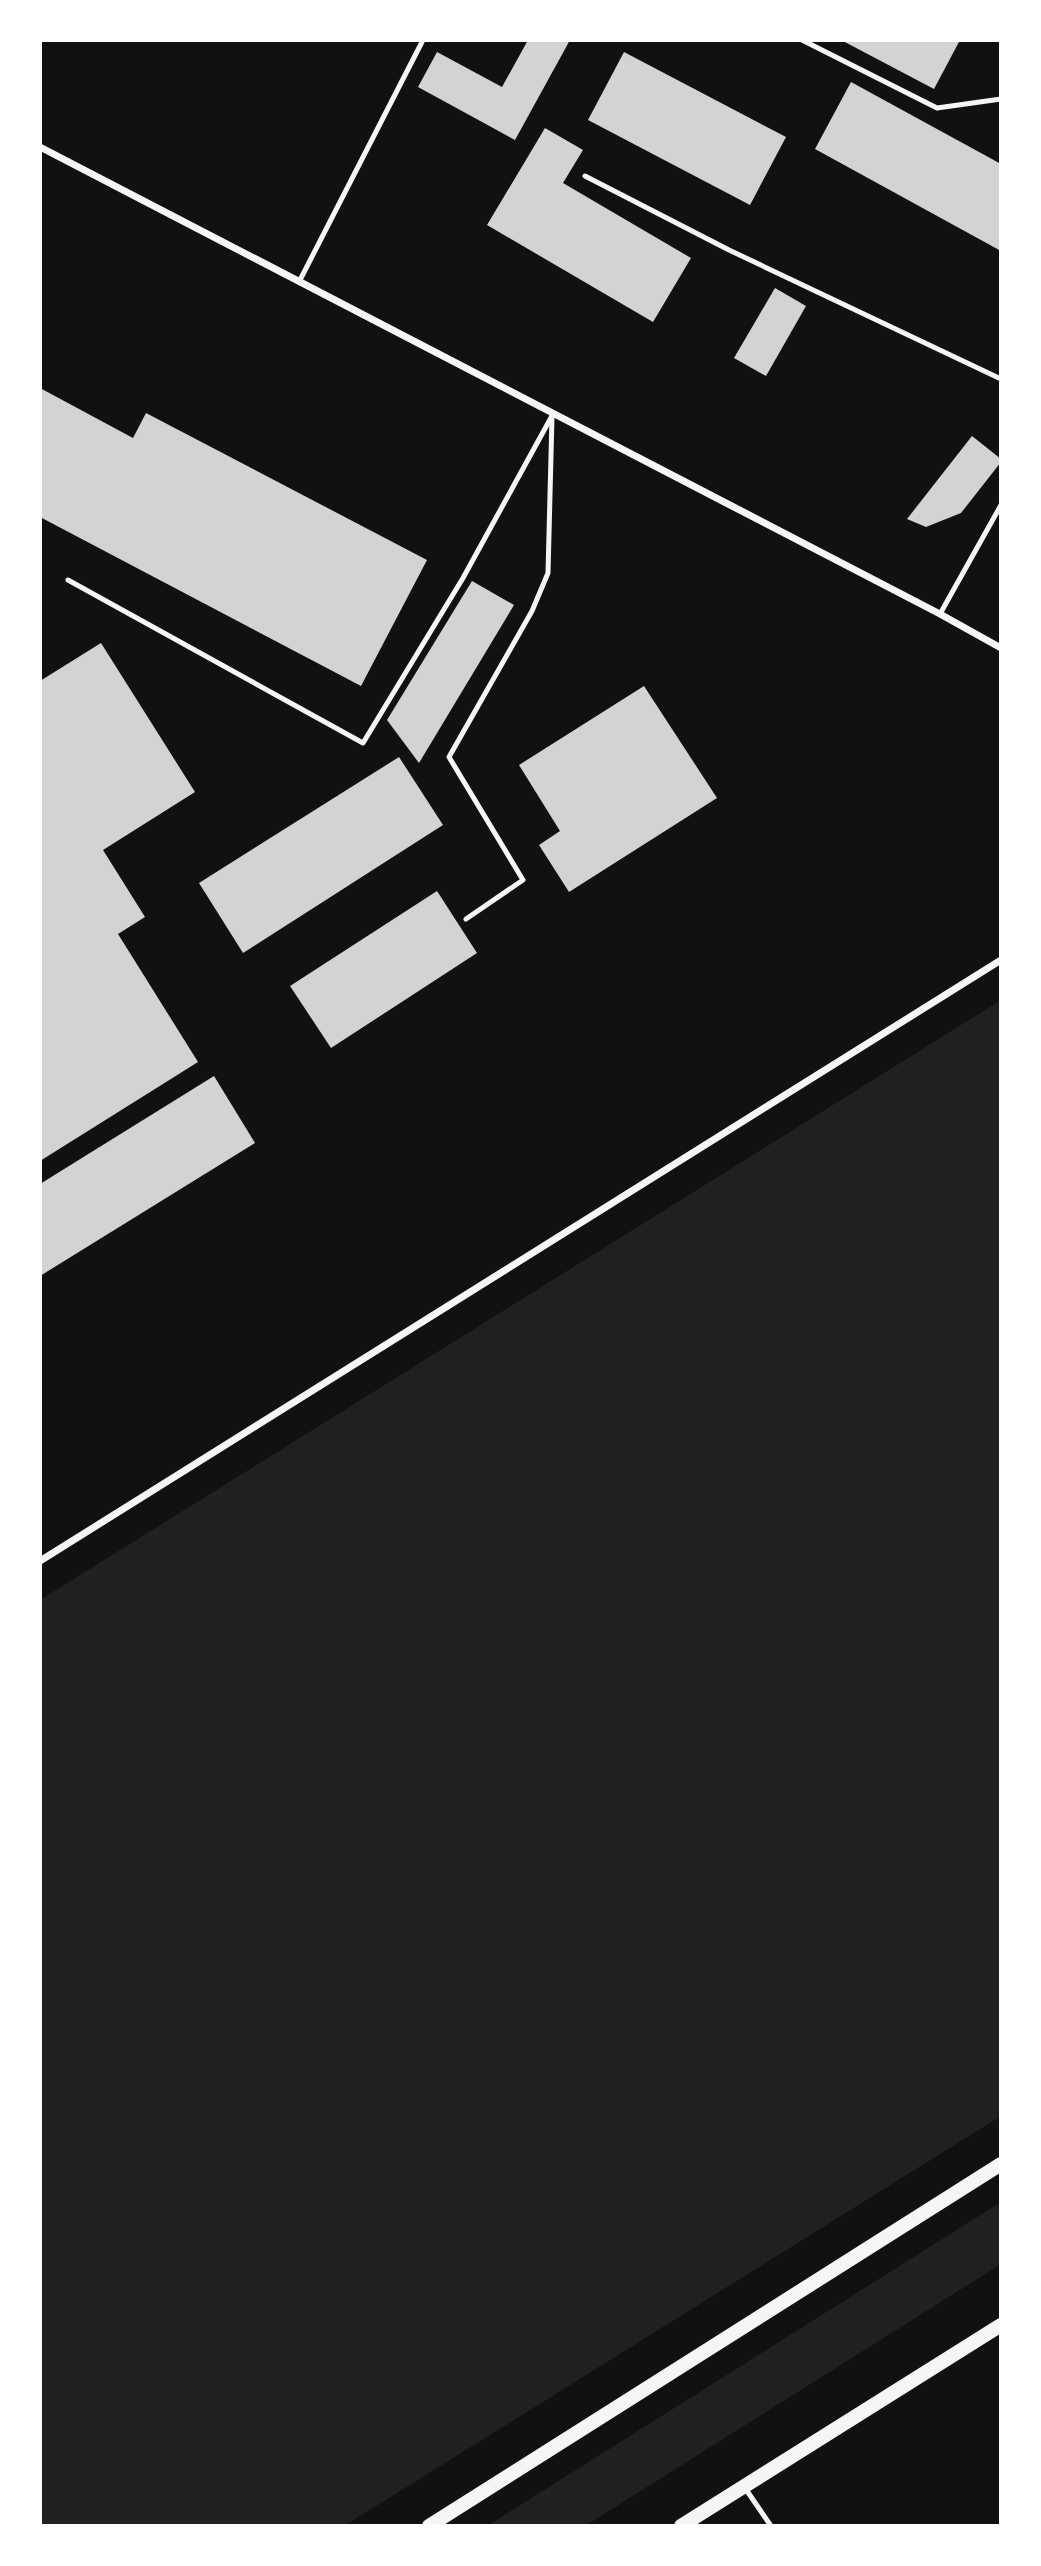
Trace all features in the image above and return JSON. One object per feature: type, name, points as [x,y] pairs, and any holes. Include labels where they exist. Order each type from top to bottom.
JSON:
[{"type":"main road","points":[[429,2526],[1001,2164]]},
{"type":"main road","points":[[681,2526],[1001,2325]]},
{"type":"street","points":[[40,148],[1001,648]]},
{"type":"street","points":[[40,1561],[1001,960]]},
{"type":"lane","points":[[299,282],[423,40]]},
{"type":"lane","points":[[802,40],[937,108],[1001,99]]},
{"type":"lane","points":[[584,176],[729,250],[1001,379]]},
{"type":"lane","points":[[68,580],[362,743],[463,578],[552,414]]},
{"type":"lane","points":[[467,919],[523,880],[449,757],[532,611],[548,573],[552,414]]},
{"type":"lane","points":[[940,614],[1001,505]]},
{"type":"lane","points":[[745,2487],[771,2526]]},
{"type":"shaded area","points":[[1001,1000],[1001,2116],[344,2526],[40,2526],[40,1600]]},
{"type":"shaded area","points":[[1001,2202],[1001,2264],[585,2526],[487,2526]]},
{"type":"building","points":[[528,40],[570,40],[515,140],[418,87],[437,52],[502,87]]},
{"type":"building","points":[[841,40],[960,40],[934,89]]},
{"type":"building","points":[[624,52],[786,137],[750,205],[588,120]]},
{"type":"building","points":[[851,82],[1001,164],[1001,251],[815,149]]},
{"type":"building","points":[[545,128],[583,150],[563,183],[691,258],[653,322],[487,225]]},
{"type":"building","points":[[775,288],[806,306],[766,376],[734,358]]},
{"type":"building","points":[[40,388],[133,438],[146,413],[427,560],[361,686],[40,517]]},
{"type":"building","points":[[972,436],[1001,459],[1001,462],[961,513],[926,527],[907,519]]},
{"type":"building","points":[[472,581],[514,605],[419,763],[387,720]]},
{"type":"building","points":[[101,643],[195,792],[103,850],[145,917],[118,934],[198,1062],[40,1161],[40,681]]},
{"type":"building","points":[[644,686],[717,798],[569,892],[539,845],[560,831],[519,765]]},
{"type":"building","points":[[399,757],[443,825],[243,953],[199,883]]},
{"type":"building","points":[[437,891],[477,953],[331,1048],[290,986]]},
{"type":"building","points":[[214,1076],[255,1143],[40,1276],[40,1184]]}]
